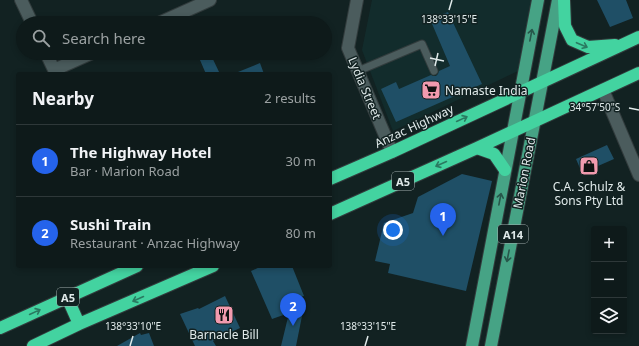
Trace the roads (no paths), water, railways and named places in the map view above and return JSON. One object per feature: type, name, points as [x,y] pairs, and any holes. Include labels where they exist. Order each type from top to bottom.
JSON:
[{"type":"highway","points":[[564,0],[565,26],[572,40],[588,48],[623,45]]},
{"type":"highway","name":"Anzac Highway","points":[[332,178],[392,152],[639,37]]},
{"type":"highway","name":"A5","points":[[332,213],[639,73]]},
{"type":"highway","points":[[476,148],[494,154],[505,170]]},
{"type":"highway","name":"A5","points":[[0,328],[132,268]]},
{"type":"highway","name":"A5","points":[[33,346],[79,324],[208,268]]},
{"type":"highway","points":[[67,297],[79,324]]},
{"type":"main road","name":"Marion Road","points":[[472,346],[538,0]]},
{"type":"main road","name":"Marion Road","points":[[491,346],[558,0]]},
{"type":"street","points":[[21,0],[29,16]]},
{"type":"street","points":[[175,16],[210,0]]},
{"type":"street","name":"Lydia Street","points":[[357,0],[348,48],[392,152]]},
{"type":"street","points":[[49,60],[55,72],[78,60]]},
{"type":"street","points":[[603,90],[639,175]]},
{"type":"lane","points":[[358,71],[422,44],[434,71]]},
{"type":"place","name":"Namaste India","points":[[431,90]]},
{"type":"place","name":"C.A. Schulz & Sons Pty Ltd","points":[[589,166]]},
{"type":"place","name":"The Highway Hotel","points":[[443,236]]},
{"type":"place","name":"Barnacle Bill","points":[[224,315]]},
{"type":"place","name":"Sushi Train","points":[[293,326]]}]
